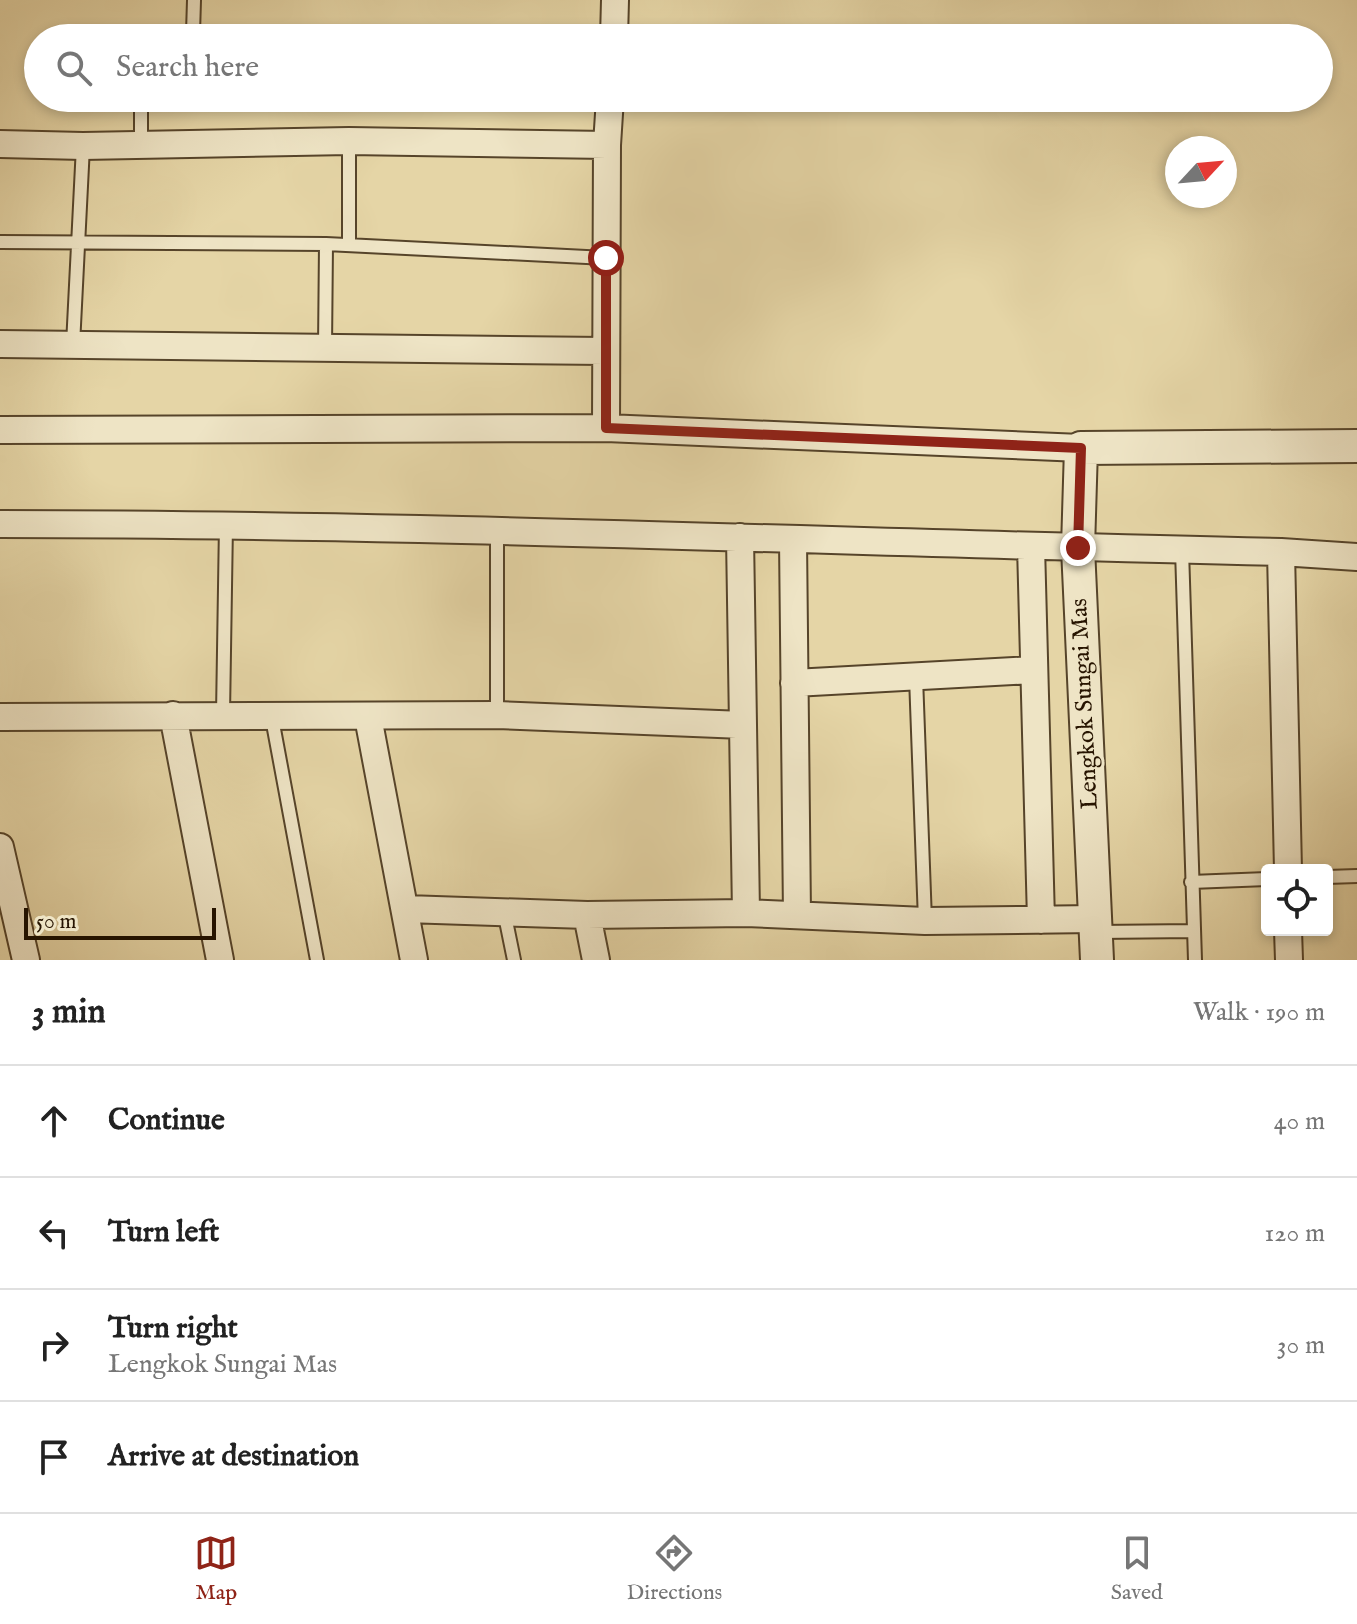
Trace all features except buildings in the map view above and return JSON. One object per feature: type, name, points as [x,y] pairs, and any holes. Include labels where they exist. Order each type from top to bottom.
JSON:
[{"type":"street","points":[[614,24],[615,0]]},
{"type":"street","points":[[606,428],[604,351],[609,112]]},
{"type":"street","points":[[0,144],[83,146],[349,141],[607,145]]},
{"type":"street","points":[[0,344],[604,351]]},
{"type":"street","points":[[0,430],[606,428],[1081,448],[1357,446]]},
{"type":"street","name":"Lengkok Sungai Mas","points":[[1081,448],[1078,548],[1096,937]]},
{"type":"street","points":[[0,524],[497,529],[1281,552],[1357,557]]},
{"type":"street","points":[[740,537],[746,913]]},
{"type":"street","points":[[793,540],[797,915]]},
{"type":"street","points":[[1031,546],[1041,920]]},
{"type":"street","points":[[1281,552],[1288,864]]},
{"type":"street","points":[[794,683],[1033,670]]},
{"type":"street","points":[[0,717],[271,713],[368,717],[497,715],[743,725]]},
{"type":"street","points":[[173,715],[220,960]]},
{"type":"street","points":[[368,717],[414,960]]},
{"type":"street","points":[[0,847],[26,960]]},
{"type":"street","points":[[406,909],[587,915],[746,913],[925,921],[1041,920],[1096,937]]},
{"type":"street","points":[[587,915],[596,960]]},
{"type":"street","points":[[1288,936],[1289,960]]},
{"type":"lane","points":[[193,24],[194,0]]},
{"type":"lane","points":[[141,112],[141,145]]},
{"type":"lane","points":[[349,141],[349,245]]},
{"type":"lane","points":[[73,345],[83,146]]},
{"type":"lane","points":[[0,242],[326,244],[606,258]]},
{"type":"lane","points":[[325,350],[326,244]]},
{"type":"lane","points":[[223,714],[226,524]]},
{"type":"lane","points":[[497,529],[497,715]]},
{"type":"lane","points":[[1182,550],[1195,960]]},
{"type":"lane","points":[[916,677],[925,921]]},
{"type":"lane","points":[[271,713],[317,960]]},
{"type":"lane","points":[[1333,877],[1357,876]]},
{"type":"lane","points":[[1191,882],[1261,879]]},
{"type":"lane","points":[[504,911],[514,960]]},
{"type":"lane","points":[[1096,937],[1194,931]]},
{"type":"route","points":[[606,258],[606,428],[1081,448],[1078,548]]}]
